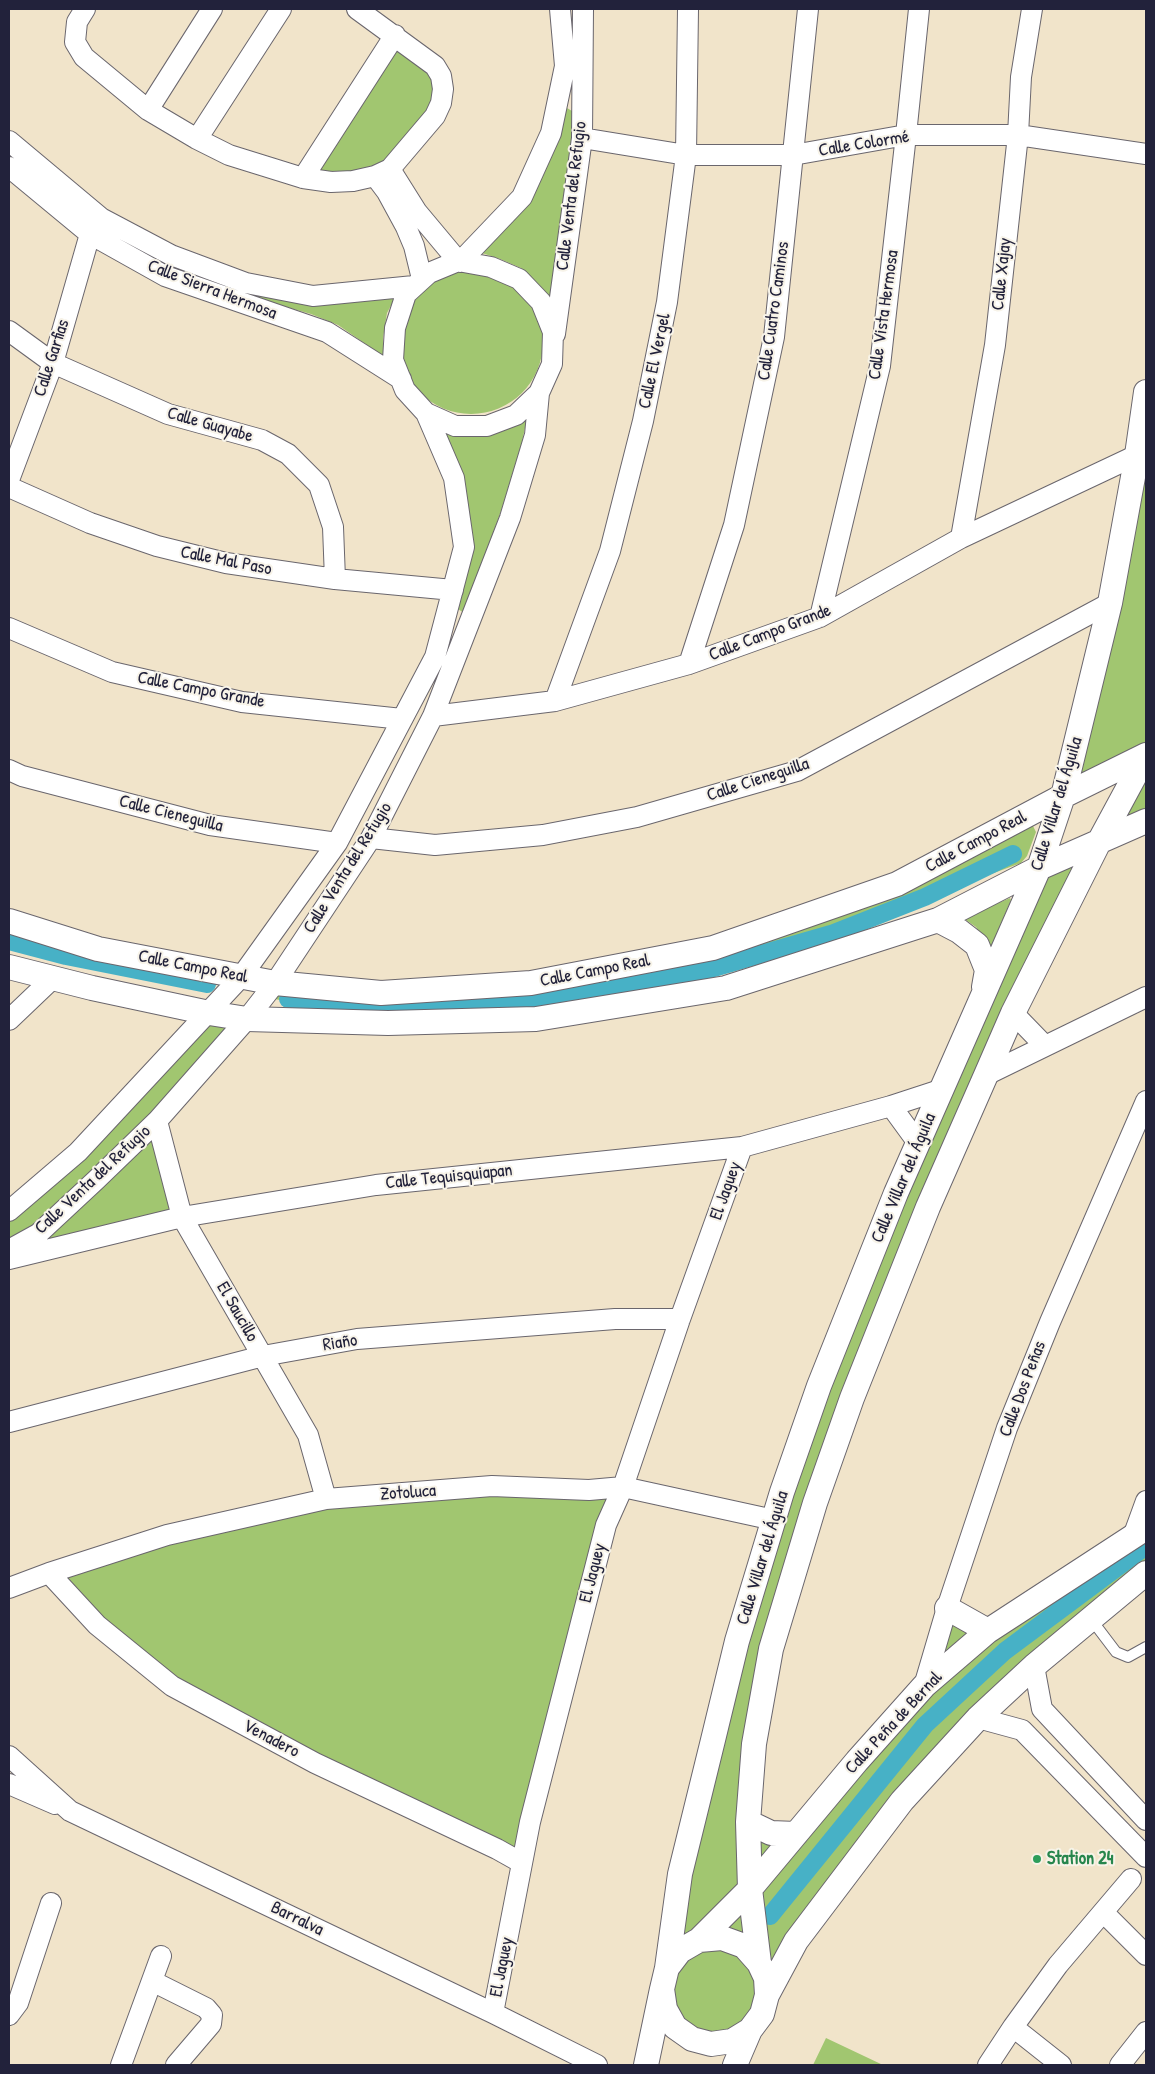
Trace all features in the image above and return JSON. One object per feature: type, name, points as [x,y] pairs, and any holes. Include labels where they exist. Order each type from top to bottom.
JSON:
[{"type":"street","points":[[85,9],[77,22],[75,42],[84,57],[148,110],[197,139],[229,155],[303,178],[331,182],[354,180],[383,172],[435,116],[441,103],[444,88],[441,76],[435,66],[357,9]]},
{"type":"street","points":[[148,110],[212,9]]},
{"type":"street","points":[[197,139],[281,9]]},
{"type":"street","name":"Calle Venta del Refugio","points":[[459,261],[522,197],[551,133],[565,66],[560,9]]},
{"type":"street","name":"Calle Venta del Refugio","points":[[552,353],[582,138],[583,9]]},
{"type":"street","name":"Calle El Vergel","points":[[555,701],[610,551],[643,420],[667,302],[686,155],[688,9]]},
{"type":"street","name":"Calle Cuatro Caminos","points":[[689,664],[734,525],[774,338],[808,9]]},
{"type":"street","name":"Calle Vista Hermosa","points":[[820,617],[880,366],[919,9]]},
{"type":"street","name":"Calle Xajay","points":[[962,538],[995,345],[1018,135],[1021,77],[1032,9]]},
{"type":"street","points":[[303,178],[395,35]]},
{"type":"street","name":"Calle Colormé","points":[[582,138],[686,155],[793,155],[906,135],[1018,135],[1146,154]]},
{"type":"street","name":"Calle Sierra Hermosa","points":[[9,141],[101,218],[171,255],[246,283],[313,296],[418,283]]},
{"type":"street","name":"Calle Sierra Hermosa","points":[[9,166],[90,234],[165,276],[326,332],[401,379]]},
{"type":"street","points":[[383,172],[459,261]]},
{"type":"street","points":[[383,172],[394,203],[414,246],[418,283]]},
{"type":"street","name":"Calle Garfias","points":[[9,480],[53,363],[90,234]]},
{"type":"street","points":[[459,261],[491,267],[520,279],[541,302],[553,332],[552,364],[539,393],[516,415],[487,426],[455,426],[426,413],[405,390],[394,360],[394,328],[406,294],[429,272],[459,261]]},
{"type":"street","name":"Calle Guayabe","points":[[9,331],[53,363],[168,414],[262,440],[288,454],[319,485],[333,527],[335,579]]},
{"type":"street","name":"Calle Villar del Águila","points":[[664,1978],[680,1874],[737,1641],[774,1520],[819,1386],[896,1193],[1039,868],[1063,796],[1110,603],[1138,455],[1146,392]]},
{"type":"street","name":"Calle Venta del Refugio","points":[[9,1250],[38,1234],[157,1121],[247,1019],[275,982],[371,838],[433,716],[510,518],[535,435],[539,393]]},
{"type":"street","name":"Calle Venta del Refugio","points":[[9,1211],[78,1152],[241,977],[337,843],[435,657],[464,546],[454,478],[426,413]]},
{"type":"street","name":"Calle Campo Grande","points":[[433,716],[555,701],[689,664],[820,617],[962,538],[1138,455]]},
{"type":"street","name":"Calle Mal Paso","points":[[9,487],[90,523],[157,546],[226,563],[335,579],[453,590]]},
{"type":"street","name":"Calle Cieneguilla","points":[[371,838],[435,845],[543,835],[638,816],[797,771],[1110,603]]},
{"type":"street","name":"Calle Campo Grande","points":[[9,628],[112,672],[242,702],[402,719]]},
{"type":"street","name":"Calle Villar del Águila","points":[[759,1963],[750,1889],[748,1822],[754,1744],[771,1649],[815,1503],[855,1389],[928,1207],[986,1075],[1013,1014],[1099,842],[1146,755]]},
{"type":"street","name":"Calle Campo Real","points":[[9,922],[98,948],[241,977],[275,982],[381,994],[531,983],[714,948],[896,884],[1063,796],[1146,755]]},
{"type":"street","name":"Calle Cieneguilla","points":[[9,770],[22,776],[210,825],[337,843]]},
{"type":"street","name":"Calle Campo Real","points":[[9,967],[52,979],[209,1013],[247,1019],[388,1024],[536,1019],[726,988],[938,920],[1039,868],[1146,821]]},
{"type":"street","points":[[938,920],[959,931],[977,945],[987,970],[982,998]]},
{"type":"street","points":[[9,1020],[52,979]]},
{"type":"street","points":[[986,1075],[1146,997]]},
{"type":"street","points":[[1013,1014],[1045,1046]]},
{"type":"street","name":"Calle Tequisquiapan","points":[[9,1259],[182,1217],[376,1184],[742,1147],[891,1106],[942,1089]]},
{"type":"street","name":"Calle Dos Peñas","points":[[924,1686],[947,1608],[1007,1428],[1050,1322],[1146,1101]]},
{"type":"street","points":[[891,1106],[918,1143]]},
{"type":"street","name":"El Saucillo","points":[[157,1121],[182,1217],[308,1435],[326,1499]]},
{"type":"street","name":"El Jaguey","points":[[493,2013],[530,1822],[606,1525],[623,1488],[680,1319],[742,1147]]},
{"type":"street","name":"Riaño","points":[[9,1422],[263,1356],[356,1339],[615,1319],[680,1319]]},
{"type":"street","name":"Zotoluca","points":[[9,1588],[49,1573],[167,1535],[326,1499],[492,1486],[589,1490],[623,1488],[774,1520]]},
{"type":"street","points":[[1140,1531],[1146,1501]]},
{"type":"street","name":"Calle Peña de Bernal","points":[[699,1940],[750,1889],[857,1761],[924,1686],[988,1631],[1140,1531]]},
{"type":"street","name":"Venadero","points":[[49,1573],[97,1625],[172,1686],[316,1763],[497,1849],[522,1863]]},
{"type":"street","points":[[735,2065],[750,2030],[762,2014],[767,1995],[796,1941],[902,1801],[978,1718],[1034,1666],[1146,1573]]},
{"type":"street","points":[[947,1608],[988,1631]]},
{"type":"street","points":[[1034,1666],[1042,1709],[1143,1816],[1119,1828]]},
{"type":"street","points":[[978,1718],[1022,1730],[1146,1857]]},
{"type":"street","name":"Barralva","points":[[9,1756],[70,1811],[493,2013],[597,2065]]},
{"type":"street","points":[[9,1784],[70,1811]]},
{"type":"street","points":[[748,1822],[771,1833],[796,1834]]},
{"type":"street","points":[[988,2065],[1058,1965],[1131,1879]]},
{"type":"street","points":[[9,2015],[18,2003],[51,1903]]},
{"type":"street","points":[[1103,1912],[1146,1955]]},
{"type":"street","points":[[646,2065],[664,1978],[680,1950],[699,1940],[722,1938],[744,1946],[759,1963],[766,1978],[767,1995]]},
{"type":"street","points":[[122,2065],[161,1956]]},
{"type":"street","points":[[664,1978],[665,2009],[675,2027],[692,2039],[712,2044],[732,2041],[750,2030]]},
{"type":"street","points":[[152,1980],[206,2008],[212,2015],[212,2024],[176,2065]]},
{"type":"street","points":[[1013,2027],[1062,2065]]},
{"type":"street","points":[[1120,2065],[1146,2032]]},
{"type":"lane","points":[[1091,1619],[1116,1652],[1128,1657],[1146,1647]]},
{"type":"green space","points":[[395,35],[443,89],[390,169],[303,178]]},
{"type":"green space","points":[[567,108],[572,111],[571,151],[551,303],[540,286],[521,268],[476,251],[559,132]]},
{"type":"green space","points":[[9,152],[211,278],[396,296],[387,313],[383,338],[383,356],[338,325],[311,314],[254,298],[165,265],[123,245],[9,160]]},
{"type":"green space","points":[[471,270],[499,275],[522,291],[538,314],[543,342],[538,370],[522,393],[499,409],[471,414],[443,409],[420,393],[404,370],[399,342],[404,314],[420,291],[443,275]]},
{"type":"green space","points":[[1146,392],[1146,821],[1099,842],[1145,757],[1063,796]]},
{"type":"green space","points":[[529,409],[522,442],[501,511],[464,613],[458,609],[465,583],[469,530],[443,427]]},
{"type":"green space","points":[[1025,824],[1033,826],[1036,832],[1027,856],[1021,863],[983,877],[819,947],[748,967],[608,994],[452,1005],[314,1005],[275,999],[274,994],[660,964]]},
{"type":"green space","points":[[1099,842],[928,1207],[771,1649],[748,1822],[796,1834],[924,1686],[947,1608],[988,1631],[1134,1535],[1146,1501],[1146,1573],[978,1718],[732,2041],[675,2027],[667,1968],[782,1492],[1039,868]]},
{"type":"green space","points":[[1010,898],[1011,900],[990,949],[976,927],[963,918]]},
{"type":"green space","points":[[9,930],[211,978],[212,984],[204,988],[9,948]]},
{"type":"green space","points":[[209,1013],[247,1019],[157,1121],[182,1217],[9,1259],[9,1211]]},
{"type":"green space","points":[[623,1487],[522,1863],[172,1686],[49,1573],[326,1499]]},
{"type":"green space","points":[[826,2038],[883,2065],[813,2065]]},
{"type":"waterway","points":[[288,999],[428,1004],[514,1000],[600,991],[703,971],[831,934],[925,897],[1013,854]]},
{"type":"waterway","points":[[9,941],[66,956],[207,984]]},
{"type":"waterway","points":[[770,1916],[925,1725],[1005,1651],[1146,1546]]},
{"type":"place","name":"Station 24","points":[[1037,1859]]}]
